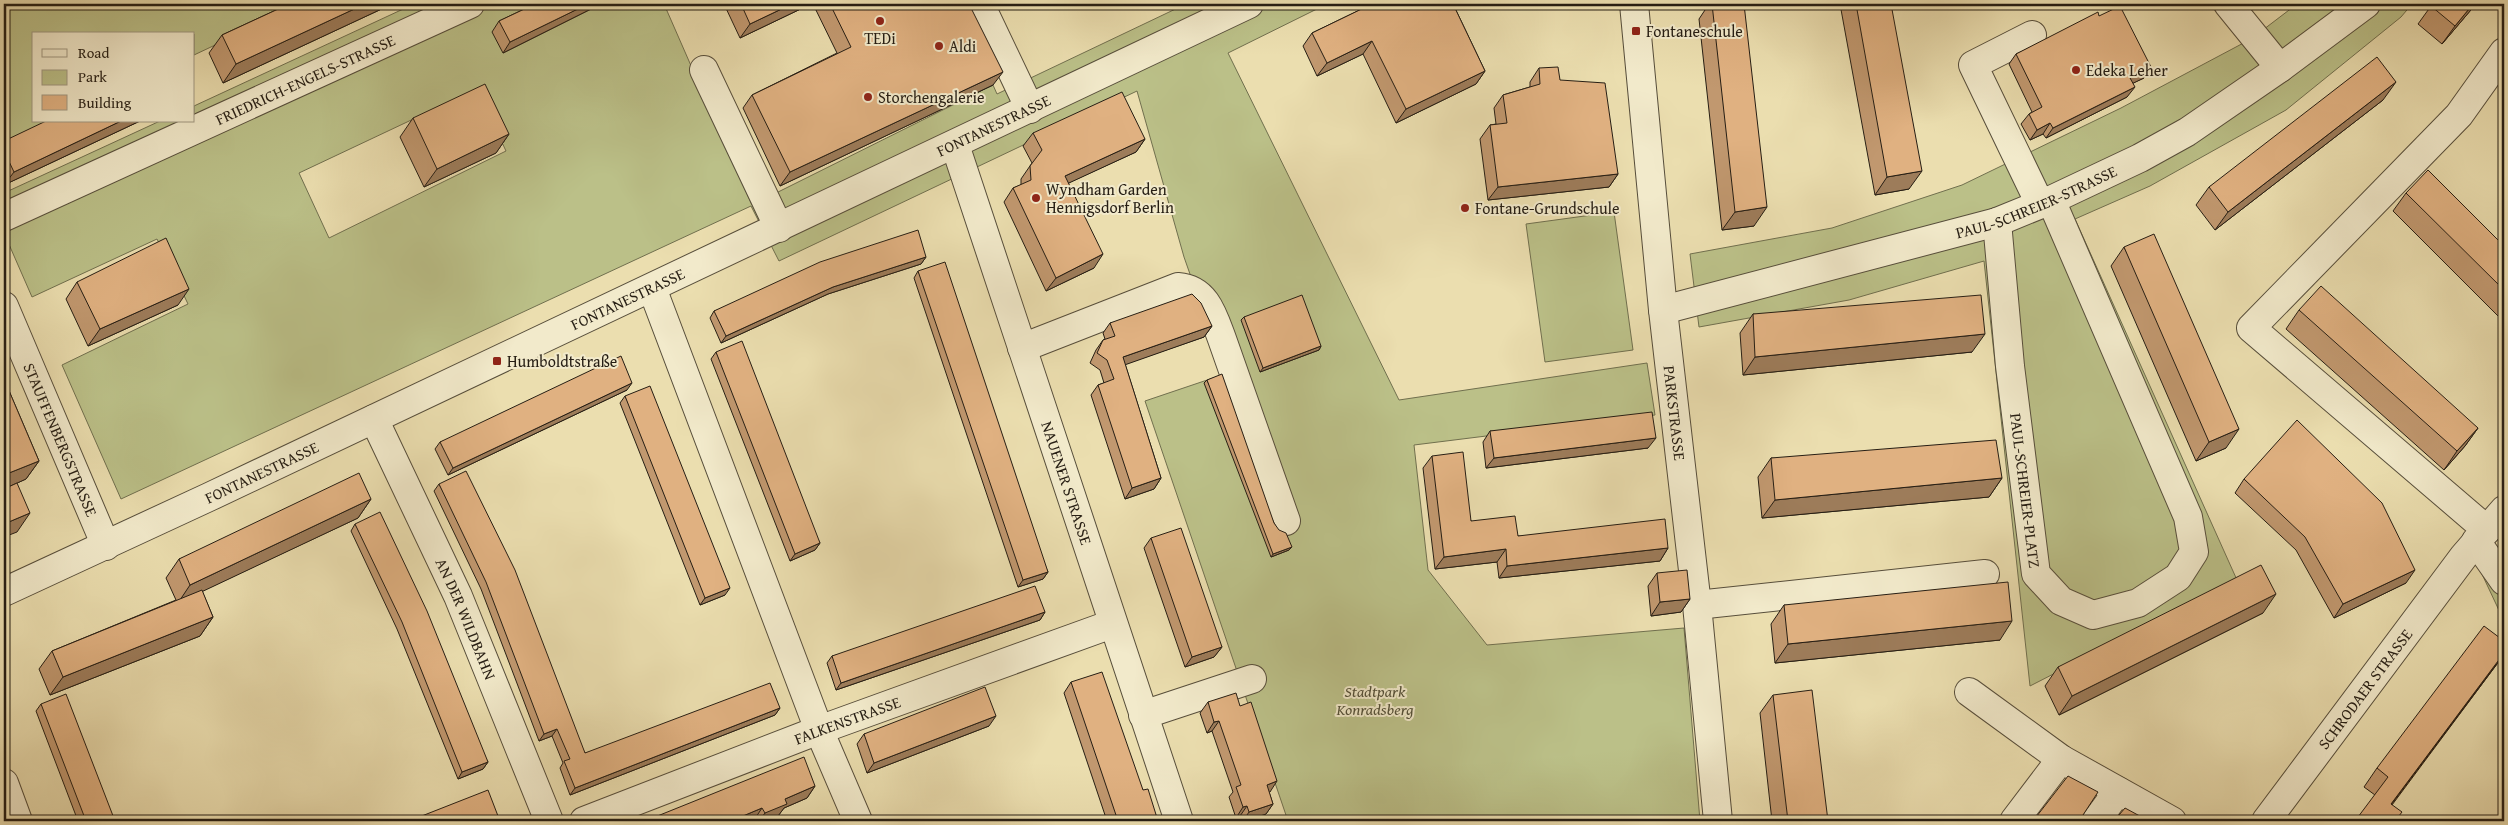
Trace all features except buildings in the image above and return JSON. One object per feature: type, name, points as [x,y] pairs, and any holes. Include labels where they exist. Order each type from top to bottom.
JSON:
[{"type":"street","name":"FRIEDRICH-ENGELS-STRASSE","points":[[4,218],[470,4]]},
{"type":"street","points":[[980,4],[1030,109]]},
{"type":"street","name":"FONTANESTRASSE","points":[[4,592],[106,546],[1249,4]]},
{"type":"street","name":"PARKSTRASSE","points":[[1634,4],[1663,310],[1697,605],[1718,821]]},
{"type":"street","points":[[2228,4],[2280,68]]},
{"type":"street","name":"PAUL-SCHREIER-STRASSE","points":[[1663,310],[1997,222],[2045,202],[2140,158],[2187,132],[2280,68],[2366,4]]},
{"type":"street","name":"PAUL-SCHREIER-PLATZ","points":[[1997,222],[2010,366],[2036,574],[2061,601],[2093,615],[2138,603],[2178,577],[2194,552],[2188,517],[2045,202],[1973,65],[2032,35]]},
{"type":"street","points":[[2504,52],[2459,115],[2251,328],[2476,542],[2504,581]]},
{"type":"street","points":[[704,70],[779,228]]},
{"type":"street","name":"NAUENER STRASSE","points":[[955,145],[1112,624],[1179,821]]},
{"type":"street","points":[[1022,348],[1178,287],[1188,288],[1198,293],[1212,313],[1286,521]]},
{"type":"street","points":[[652,288],[819,730],[858,821]]},
{"type":"street","name":"STAUFFENBERGSTRASSE","points":[[6,318],[106,546]]},
{"type":"street","name":"AN DER WILDBAHN","points":[[374,419],[458,596],[549,821]]},
{"type":"street","name":"SCHRODAER STRASSE","points":[[2266,821],[2476,542],[2504,510]]},
{"type":"street","points":[[1697,605],[1985,574]]},
{"type":"street","name":"FALKENSTRASSE","points":[[584,821],[819,730],[1112,624]]},
{"type":"street","points":[[1143,715],[1252,679]]},
{"type":"street","points":[[1969,692],[2061,759],[2172,821]]},
{"type":"street","points":[[2014,821],[2061,759]]},
{"type":"street","points":[[4,783],[18,821]]},
{"type":"street","points":[[2096,821],[2118,791]]},
{"type":"green space","points":[[4,4],[302,4],[195,55],[195,32],[32,32],[32,122],[53,122],[4,145]]},
{"type":"green space","name":"Stadtpark Konradsberg","points":[[414,4],[664,4],[752,205],[993,85],[997,94],[1186,4],[1327,4],[1228,53],[1399,400],[1647,363],[1655,415],[1414,445],[1428,570],[1487,645],[1684,628],[1700,821],[1288,821],[1145,401],[1225,374],[1184,257],[1137,91],[779,261],[751,206],[121,499],[62,365],[188,304],[157,239],[32,297],[4,233],[4,193],[158,122],[195,122],[195,106]],"holes":[[[477,89],[506,151],[329,238],[299,173]]]},
{"type":"green space","points":[[2297,4],[2412,4],[2401,17],[2286,110],[2150,186],[2075,219],[2237,580],[2030,686],[1984,261],[1849,300],[1699,327],[1690,254],[1832,228],[1962,185],[2121,108],[2251,39]]},
{"type":"green space","points":[[1614,212],[1633,350],[1545,362],[1526,224]]},
{"type":"green space","points":[[2504,542],[2504,621],[2481,572]]},
{"type":"place","name":"TEDi","points":[[880,21]]},
{"type":"place","name":"Fontaneschule","points":[[1636,31]]},
{"type":"place","name":"Aldi","points":[[939,46]]},
{"type":"place","name":"Edeka Leher","points":[[2076,70]]},
{"type":"place","name":"Storchengalerie","points":[[868,97]]},
{"type":"place","name":"Wyndham Garden Hennigsdorf Berlin","points":[[1036,198]]},
{"type":"place","name":"Fontane-Grundschule","points":[[1465,208]]},
{"type":"place","name":"Humboldtstraße","points":[[497,361]]}]
